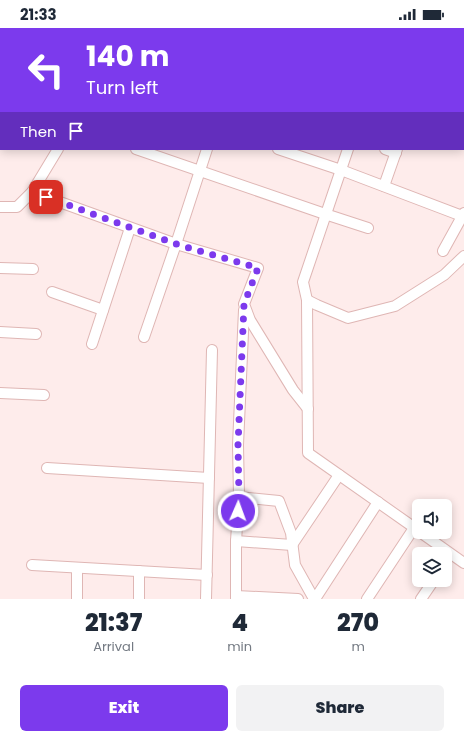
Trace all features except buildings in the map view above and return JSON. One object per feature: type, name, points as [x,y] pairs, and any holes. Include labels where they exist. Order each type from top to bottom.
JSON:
[{"type":"street","points":[[0,207],[17,207],[32,192],[57,150]]},
{"type":"street","points":[[139,150],[368,228]]},
{"type":"street","points":[[144,337],[207,150]]},
{"type":"street","points":[[281,150],[463,215],[443,252]]},
{"type":"street","points":[[348,150],[303,282],[307,300],[308,453],[412,526]]},
{"type":"street","points":[[384,186],[397,151]]},
{"type":"street","points":[[32,192],[176,244],[258,268],[244,304],[238,445],[239,497],[236,540],[236,598],[298,599]]},
{"type":"street","points":[[92,344],[130,228]]},
{"type":"street","points":[[307,300],[317,306],[348,318],[395,306],[444,275],[464,256]]},
{"type":"street","points":[[0,268],[33,268]]},
{"type":"street","points":[[52,292],[103,310]]},
{"type":"street","points":[[244,304],[250,320],[261,339],[293,390],[308,408]]},
{"type":"street","points":[[0,332],[36,334]]},
{"type":"street","points":[[206,599],[212,350]]},
{"type":"street","points":[[0,393],[44,395]]},
{"type":"street","points":[[47,468],[209,478]]},
{"type":"street","points":[[292,545],[339,475]]},
{"type":"street","points":[[239,497],[280,501],[291,533],[295,565],[314,599],[378,502]]},
{"type":"street","points":[[368,599],[412,538]]},
{"type":"street","points":[[430,539],[441,547]]},
{"type":"street","points":[[236,540],[292,545]]},
{"type":"street","points":[[452,555],[464,563]]},
{"type":"street","points":[[32,565],[207,575]]},
{"type":"street","points":[[77,568],[77,599]]},
{"type":"street","points":[[139,599],[140,571]]},
{"type":"street","points":[[421,599],[429,587]]},
{"type":"route","points":[[46,197],[176,244],[258,268],[244,304],[238,445],[238,511]]}]
